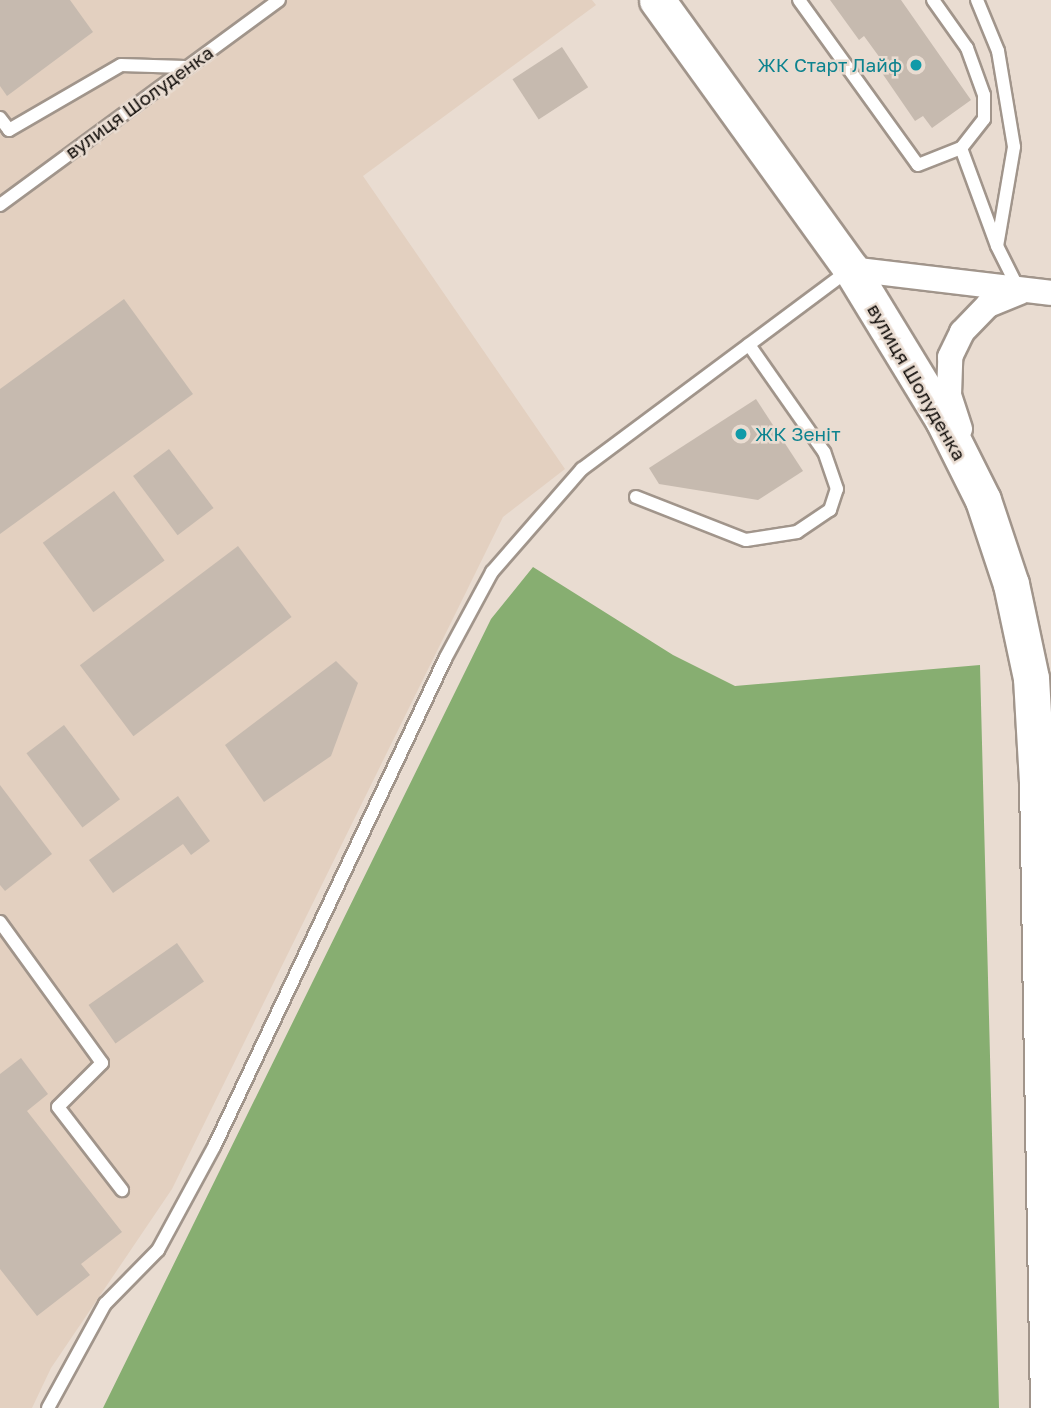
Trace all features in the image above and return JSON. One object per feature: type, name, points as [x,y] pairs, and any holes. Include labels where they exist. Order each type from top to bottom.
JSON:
[{"type":"main road","name":"вулиця Шолуденка","points":[[657,0],[851,269],[943,420],[982,500],[1011,584],[1031,678],[1037,781],[1048,1408]]},
{"type":"street","points":[[851,269],[1020,292],[1051,293]]},
{"type":"street","points":[[982,500],[949,396],[950,357],[962,332],[988,304],[1020,292]]},
{"type":"lane","name":"вулиця Шолуденка","points":[[0,205],[279,0]]},
{"type":"lane","points":[[799,0],[918,165],[961,148],[984,119],[984,96],[967,48],[933,0]]},
{"type":"lane","points":[[977,0],[998,51],[1014,147],[997,246]]},
{"type":"lane","points":[[0,118],[9,130],[121,65],[186,66]]},
{"type":"lane","points":[[961,148],[997,246],[1020,292]]},
{"type":"lane","points":[[48,1408],[105,1304],[158,1250],[215,1147],[446,657],[492,572],[582,469],[851,269]]},
{"type":"lane","points":[[636,497],[746,540],[797,532],[830,510],[837,489],[824,452],[750,345]]},
{"type":"lane","points":[[0,922],[102,1063],[58,1107],[122,1190]]},
{"type":"shaded area","points":[[0,0],[592,0],[596,5],[363,176],[565,469],[503,517],[172,1189],[51,1368],[32,1408],[0,1408]]},
{"type":"green space","points":[[533,567],[673,655],[735,686],[980,665],[999,1408],[103,1408],[491,619]]},
{"type":"building","points":[[0,0],[70,0],[93,32],[7,96],[0,86]]},
{"type":"building","name":"ЖК Старт Лайф","points":[[830,0],[901,0],[971,100],[932,128],[923,116],[915,121],[882,73],[888,69],[864,36],[859,40]]},
{"type":"building","points":[[562,47],[588,87],[539,119],[513,79]]},
{"type":"building","points":[[124,299],[193,394],[0,534],[0,389]]},
{"type":"building","name":"ЖК Зеніт","points":[[756,399],[803,471],[758,500],[659,484],[649,468]]},
{"type":"building","points":[[169,449],[214,508],[178,535],[133,476]]},
{"type":"building","points":[[114,491],[165,561],[93,612],[43,543]]},
{"type":"building","points":[[238,546],[292,617],[133,736],[80,665]]},
{"type":"building","points":[[336,661],[358,683],[331,756],[264,802],[225,745]]},
{"type":"building","points":[[64,725],[120,799],[82,828],[26,753]]},
{"type":"building","points":[[0,785],[52,854],[5,891],[0,885]]},
{"type":"building","points":[[178,796],[210,841],[191,855],[183,844],[113,893],[89,860]]},
{"type":"building","points":[[177,943],[204,982],[115,1043],[89,1005]]},
{"type":"building","points":[[21,1058],[48,1094],[27,1111],[122,1232],[81,1264],[90,1275],[37,1316],[0,1269],[0,1074]]},
{"type":"place","name":"ЖК Старт Лайф","points":[[916,65]]},
{"type":"place","name":"ЖК Зеніт","points":[[741,434]]}]
